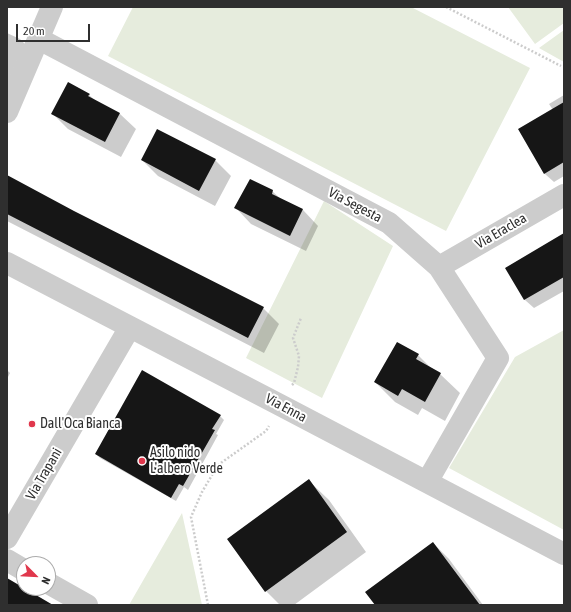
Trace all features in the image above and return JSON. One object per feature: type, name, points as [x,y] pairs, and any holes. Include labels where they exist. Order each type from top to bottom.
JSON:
[{"type":"street","points":[[7,112],[52,7]]},
{"type":"street","name":"Via Segesta","points":[[39,39],[389,223],[439,268],[498,358],[427,482]]},
{"type":"street","name":"Via Eraclea","points":[[439,268],[564,195]]},
{"type":"street","name":"Via Enna","points":[[7,263],[280,404],[564,554]]},
{"type":"street","name":"Via Trapani","points":[[7,538],[130,327]]},
{"type":"street","points":[[7,560],[16,565]]},
{"type":"street","points":[[56,588],[87,605]]},
{"type":"path","points":[[446,7],[561,66]]},
{"type":"path","points":[[208,605],[191,517],[202,492],[218,465],[266,431],[288,388],[294,383],[299,356],[293,338],[301,318]]},
{"type":"green space","points":[[133,7],[411,7],[530,68],[446,231],[108,56]]},
{"type":"green space","points":[[508,7],[564,7],[564,23],[535,44]]},
{"type":"green space","points":[[564,30],[564,62],[539,48]]},
{"type":"green space","points":[[324,201],[393,246],[322,398],[246,358]]},
{"type":"green space","points":[[564,330],[564,530],[449,468],[515,357]]},
{"type":"green space","points":[[182,513],[202,605],[129,605]]},
{"type":"building","points":[[68,82],[90,94],[88,96],[120,113],[105,142],[51,114]]},
{"type":"building","points":[[564,102],[564,162],[544,174],[518,129]]},
{"type":"building","points":[[157,129],[216,159],[199,191],[141,160]]},
{"type":"building","points":[[7,175],[74,211],[264,307],[248,338],[7,214]]},
{"type":"building","points":[[250,179],[273,190],[272,194],[303,209],[290,236],[234,208]]},
{"type":"building","points":[[564,233],[564,277],[524,300],[505,268]]},
{"type":"building","points":[[397,342],[419,354],[416,359],[441,373],[425,402],[402,389],[398,396],[374,382]]},
{"type":"building","points":[[142,370],[221,415],[212,429],[215,430],[183,486],[179,484],[171,498],[95,454]]},
{"type":"building","points":[[309,479],[347,532],[265,592],[227,539]]},
{"type":"building","points":[[433,542],[480,605],[375,605],[365,592]]},
{"type":"building","points":[[7,578],[16,583],[16,596],[38,596],[53,605],[7,605]]},
{"type":"place","name":"Dall'Oca Bianca","points":[[32,424]]},
{"type":"place","name":"Asilo nido L'albero Verde","points":[[142,461]]}]
